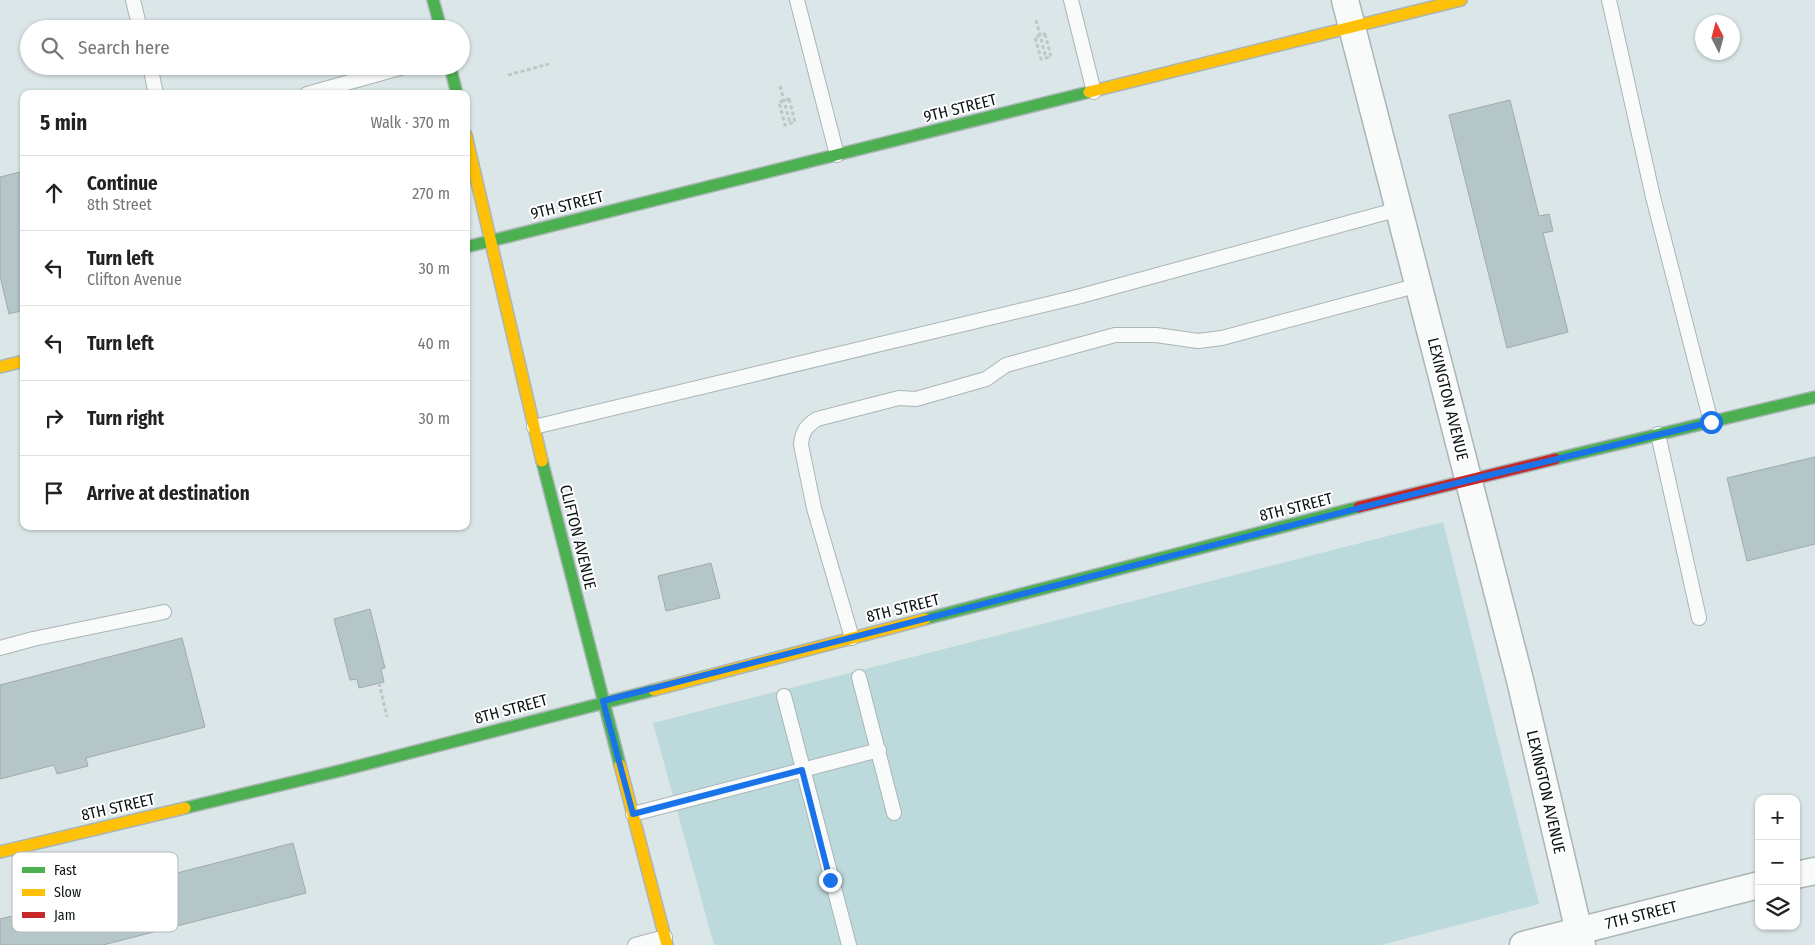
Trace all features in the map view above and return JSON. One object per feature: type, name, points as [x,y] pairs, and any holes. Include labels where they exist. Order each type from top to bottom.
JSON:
[{"type":"street","points":[[433,0],[439,20]]},
{"type":"street","name":"LEXINGTON AVENUE","points":[[1345,0],[1520,680],[1581,938]]},
{"type":"street","name":"9TH STREET","points":[[470,246],[1461,0]]},
{"type":"street","points":[[452,75],[456,90]]},
{"type":"street","name":"CLIFTON AVENUE","points":[[470,152],[534,427],[666,941]]},
{"type":"street","points":[[0,367],[20,362]]},
{"type":"street","name":"8TH STREET","points":[[0,852],[333,772],[603,701],[1469,480],[1815,397]]},
{"type":"street","points":[[1800,874],[1815,871]]},
{"type":"street","name":"7TH STREET","points":[[1523,945],[1581,938],[1755,886]]},
{"type":"lane","points":[[134,0],[138,20]]},
{"type":"lane","points":[[797,0],[837,155]]},
{"type":"lane","points":[[1071,0],[1094,92]]},
{"type":"lane","points":[[1609,0],[1653,196],[1711,422]]},
{"type":"lane","points":[[152,75],[155,90]]},
{"type":"lane","points":[[321,90],[375,75]]},
{"type":"lane","points":[[534,427],[1077,297],[1399,209]]},
{"type":"lane","points":[[852,638],[814,508],[804,463],[801,440],[807,426],[817,418],[899,398],[916,399],[986,379],[1006,366],[1115,335],[1132,334],[1198,342],[1222,338],[1419,285]]},
{"type":"lane","points":[[1658,434],[1698,618]]},
{"type":"lane","points":[[0,648],[33,639],[164,612]]},
{"type":"lane","points":[[859,677],[894,813]]},
{"type":"lane","points":[[784,696],[849,945]]},
{"type":"lane","points":[[633,814],[879,750]]},
{"type":"lane","points":[[635,945],[666,941]]},
{"type":"path","points":[[1036,20],[1046,58]]},
{"type":"path","points":[[508,75],[550,64]]},
{"type":"path","points":[[780,86],[784,100]]},
{"type":"path","points":[[784,100],[789,100],[795,122],[785,125],[779,102],[784,100]]},
{"type":"path","points":[[379,683],[387,717]]},
{"type":"shaded area","points":[[1443,522],[1539,904],[1381,945],[714,945],[653,723]]},
{"type":"building","points":[[1510,100],[1539,216],[1549,214],[1553,231],[1543,233],[1568,332],[1507,348],[1449,115]]},
{"type":"building","points":[[20,172],[20,311],[9,314],[0,276],[0,177]]},
{"type":"building","points":[[1815,457],[1815,544],[1747,561],[1727,478]]},
{"type":"building","points":[[711,563],[720,598],[666,611],[658,576]]},
{"type":"building","points":[[370,609],[385,668],[381,669],[384,682],[359,688],[357,679],[350,680],[334,619]]},
{"type":"building","points":[[182,638],[205,727],[86,758],[88,766],[57,774],[54,765],[0,779],[0,685]]},
{"type":"building","points":[[293,843],[306,893],[178,926],[178,873]]},
{"type":"building","points":[[12,916],[12,932],[154,932],[103,945],[0,945],[0,919]]},
{"type":"traffic: fast","points":[[433,0],[439,20]]},
{"type":"traffic: fast","points":[[452,75],[456,90]]},
{"type":"traffic: fast","points":[[470,246],[1089,92]]},
{"type":"traffic: fast","points":[[1555,459],[1815,397]]},
{"type":"traffic: fast","points":[[542,461],[620,765]]},
{"type":"traffic: fast","points":[[925,619],[1359,507]]},
{"type":"traffic: fast","points":[[185,808],[343,770],[654,690]]},
{"type":"traffic: slow","points":[[1089,92],[1461,0]]},
{"type":"traffic: slow","points":[[470,152],[542,461]]},
{"type":"traffic: slow","points":[[0,367],[20,362]]},
{"type":"traffic: slow","points":[[654,690],[925,619]]},
{"type":"traffic: slow","points":[[620,765],[667,945]]},
{"type":"traffic: slow","points":[[0,852],[185,808]]},
{"type":"traffic: jam","points":[[1359,507],[1555,459]]},
{"type":"route","points":[[830,880],[802,770],[633,814],[603,701],[1469,480],[1711,422]]}]
